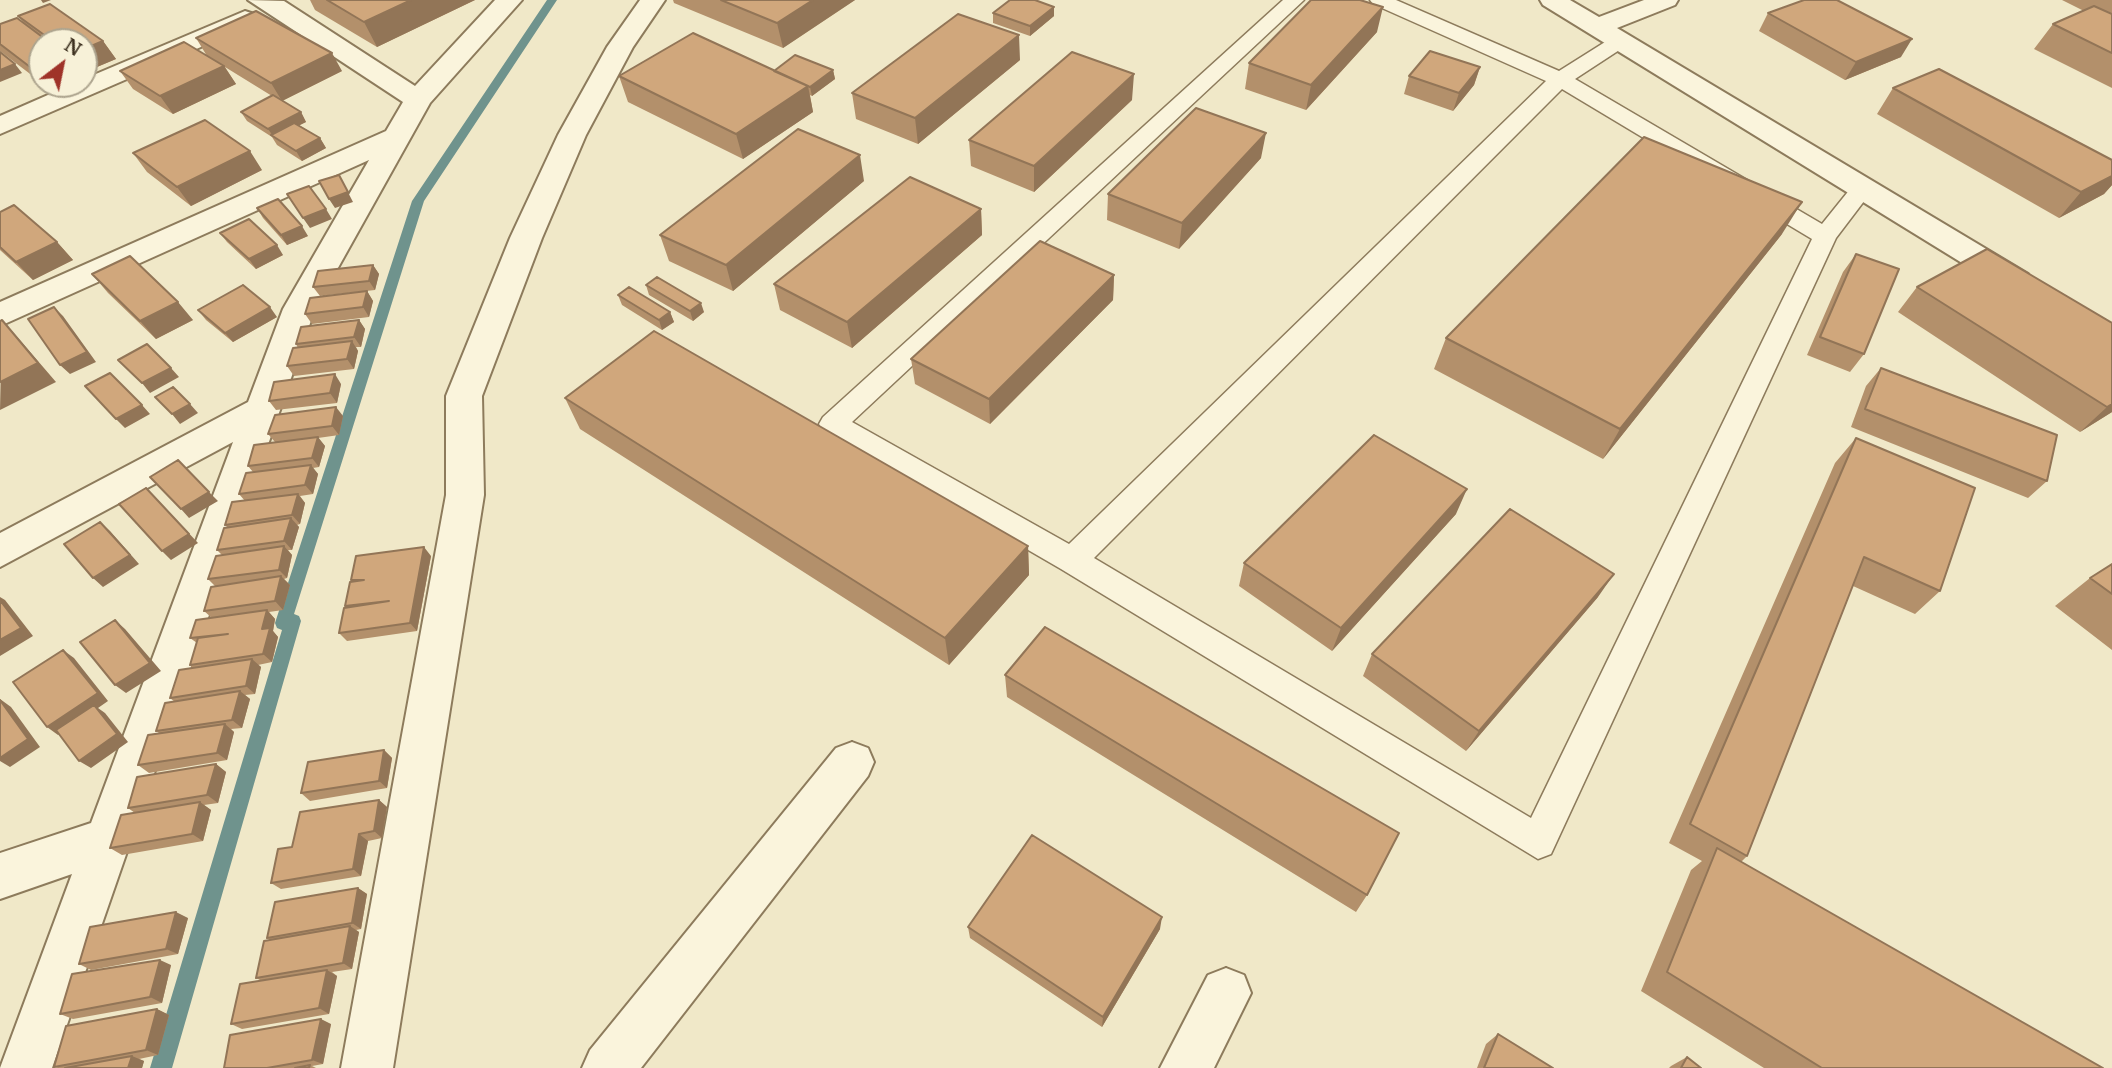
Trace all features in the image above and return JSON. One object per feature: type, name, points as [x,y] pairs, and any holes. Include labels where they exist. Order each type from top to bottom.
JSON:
[{"type":"street","points":[[26,1068],[299,309],[418,100],[483,25],[510,0]]},
{"type":"street","points":[[367,1068],[465,495],[464,396],[526,238],[572,135],[620,47],[653,0]]},
{"type":"street","points":[[1552,0],[2041,297]]},
{"type":"street","points":[[1608,34],[1667,0]]},
{"type":"street","points":[[0,126],[274,2],[418,100]]},
{"type":"street","points":[[0,314],[397,137]]},
{"type":"street","points":[[0,551],[262,410]]},
{"type":"street","points":[[608,1068],[852,762]]},
{"type":"street","points":[[0,876],[108,840]]},
{"type":"street","points":[[1186,1068],[1226,993]]},
{"type":"lane","points":[[1294,0],[834,424],[1072,560],[1538,842],[1825,236],[1863,188]]},
{"type":"lane","points":[[1380,0],[1560,79],[1825,236]]},
{"type":"lane","points":[[1072,560],[1608,34]]},
{"type":"building","points":[[327,0],[411,0],[364,22]]},
{"type":"building","points":[[721,0],[813,0],[777,23]]},
{"type":"building","points":[[1010,0],[1035,0],[1054,7],[1030,26],[993,13]]},
{"type":"building","points":[[1311,0],[1360,0],[1383,7],[1311,85],[1249,63]]},
{"type":"building","points":[[1804,0],[1837,0],[1912,39],[1856,62],[1768,13]]},
{"type":"building","points":[[50,4],[84,28],[35,28],[18,16]]},
{"type":"building","points":[[2094,6],[2112,14],[2112,53],[2053,24]]},
{"type":"building","points":[[256,11],[332,53],[271,83],[196,38]]},
{"type":"building","points":[[958,14],[1019,35],[915,118],[852,93]]},
{"type":"building","points":[[17,18],[30,28],[28,28],[28,65],[0,44],[0,24]]},
{"type":"building","points":[[693,33],[808,86],[736,134],[619,76]]},
{"type":"building","points":[[184,42],[224,66],[160,96],[120,71]]},
{"type":"building","points":[[1430,51],[1480,67],[1459,93],[1409,76]]},
{"type":"building","points":[[0,52],[15,64],[0,70]]},
{"type":"building","points":[[1072,52],[1134,74],[1034,166],[969,140]]},
{"type":"building","points":[[795,55],[833,70],[810,87],[774,71]]},
{"type":"building","points":[[1939,69],[2112,160],[2112,176],[2081,192],[1893,88]]},
{"type":"building","points":[[273,95],[301,112],[268,129],[241,112]]},
{"type":"building","points":[[1196,108],[1266,133],[1182,223],[1108,194]]},
{"type":"building","points":[[205,120],[250,151],[177,187],[133,153]]},
{"type":"building","points":[[294,123],[320,138],[296,151],[271,135]]},
{"type":"building","points":[[798,129],[860,155],[726,265],[660,235]]},
{"type":"building","points":[[1644,137],[1802,202],[1620,429],[1446,338]]},
{"type":"building","points":[[339,175],[348,192],[329,199],[319,181]]},
{"type":"building","points":[[910,177],[981,209],[847,322],[774,284]]},
{"type":"building","points":[[309,186],[326,209],[303,218],[287,194]]},
{"type":"building","points":[[278,199],[302,226],[281,235],[257,208]]},
{"type":"building","points":[[14,205],[57,242],[16,262],[0,247],[0,212]]},
{"type":"building","points":[[249,219],[277,245],[249,259],[220,233]]},
{"type":"building","points":[[1040,241],[1114,275],[989,399],[911,359]]},
{"type":"building","points":[[1987,249],[2112,323],[2112,404],[2107,407],[1917,287]]},
{"type":"building","points":[[1856,254],[1899,269],[1864,354],[1820,337]]},
{"type":"building","points":[[130,256],[178,302],[140,321],[92,274]]},
{"type":"building","points":[[373,265],[369,281],[313,287],[318,271]]},
{"type":"building","points":[[657,277],[701,303],[690,311],[646,285]]},
{"type":"building","points":[[243,285],[270,307],[225,333],[198,310]]},
{"type":"building","points":[[629,287],[670,312],[659,320],[618,295]]},
{"type":"building","points":[[367,291],[363,307],[305,314],[310,298]]},
{"type":"building","points":[[54,307],[87,352],[60,365],[28,319]]},
{"type":"building","points":[[2,320],[38,363],[0,382],[0,321]]},
{"type":"building","points":[[359,320],[354,337],[296,344],[301,327]]},
{"type":"building","points":[[654,331],[1028,546],[945,638],[565,398]]},
{"type":"building","points":[[352,341],[347,359],[287,366],[293,348]]},
{"type":"building","points":[[147,344],[171,368],[142,383],[118,360]]},
{"type":"building","points":[[1881,368],[2057,435],[2047,481],[1865,409]]},
{"type":"building","points":[[110,373],[142,405],[116,419],[85,386]]},
{"type":"building","points":[[335,374],[330,393],[269,401],[274,382]]},
{"type":"building","points":[[173,387],[190,404],[172,414],[155,397]]},
{"type":"building","points":[[336,407],[332,426],[268,434],[275,415]]},
{"type":"building","points":[[1374,435],[1467,489],[1341,628],[1244,563]]},
{"type":"building","points":[[318,437],[312,458],[248,466],[254,445]]},
{"type":"building","points":[[1856,438],[1975,488],[1940,591],[1864,557],[1747,856],[1690,824]]},
{"type":"building","points":[[178,460],[209,492],[181,509],[150,477]]},
{"type":"building","points":[[311,465],[305,485],[239,494],[246,473]]},
{"type":"building","points":[[146,488],[189,534],[162,551],[119,504]]},
{"type":"building","points":[[298,494],[292,515],[225,525],[232,502]]},
{"type":"building","points":[[1510,509],[1614,574],[1479,731],[1372,654]]},
{"type":"building","points":[[291,518],[284,541],[217,550],[224,528]]},
{"type":"building","points":[[100,522],[130,555],[93,578],[64,544]]},
{"type":"building","points":[[284,546],[279,570],[208,579],[216,556]]},
{"type":"building","points":[[424,547],[410,623],[339,633],[344,608],[389,601],[345,606],[350,582],[364,580],[351,580],[356,556]]},
{"type":"building","points":[[2112,564],[2112,594],[2090,578]]},
{"type":"building","points":[[281,576],[275,601],[204,611],[211,587]]},
{"type":"building","points":[[0,600],[21,628],[0,640]]},
{"type":"building","points":[[267,610],[262,629],[270,628],[263,654],[190,665],[198,638],[228,634],[190,638],[196,620]]},
{"type":"building","points":[[115,620],[150,663],[115,685],[80,642]]},
{"type":"building","points":[[1045,627],[1399,833],[1367,895],[1005,675]]},
{"type":"building","points":[[63,650],[98,693],[47,727],[13,682]]},
{"type":"building","points":[[252,659],[246,686],[170,698],[179,670]]},
{"type":"building","points":[[240,691],[232,720],[156,731],[165,703]]},
{"type":"building","points":[[0,700],[28,739],[0,758]]},
{"type":"building","points":[[94,705],[117,734],[79,761],[56,730]]},
{"type":"building","points":[[225,724],[217,753],[138,765],[148,735]]},
{"type":"building","points":[[384,750],[379,781],[301,793],[308,762]]},
{"type":"building","points":[[216,764],[207,795],[128,808],[137,777]]},
{"type":"building","points":[[379,800],[374,831],[359,834],[353,869],[271,883],[278,849],[292,847],[300,812]]},
{"type":"building","points":[[200,802],[192,834],[110,848],[121,815]]},
{"type":"building","points":[[1032,835],[1162,917],[1103,1017],[968,927]]},
{"type":"building","points":[[1717,848],[2103,1068],[1822,1068],[1667,972]]},
{"type":"building","points":[[358,888],[352,923],[267,938],[275,902]]},
{"type":"building","points":[[176,912],[166,949],[79,964],[90,927]]},
{"type":"building","points":[[350,926],[343,963],[256,978],[264,941]]},
{"type":"building","points":[[160,960],[150,997],[60,1014],[72,974]]},
{"type":"building","points":[[327,970],[319,1008],[231,1024],[240,984]]},
{"type":"building","points":[[157,1009],[146,1050],[54,1067],[66,1026]]},
{"type":"building","points":[[321,1019],[312,1060],[267,1068],[224,1068],[230,1035]]},
{"type":"building","points":[[1498,1034],[1553,1068],[1484,1068]]},
{"type":"building","points":[[132,1056],[128,1068],[65,1068]]},
{"type":"building","points":[[1687,1057],[1701,1068],[1681,1068]]},
{"type":"waterway","points":[[161,1068],[293,621],[283,623],[418,201],[552,0]]}]
